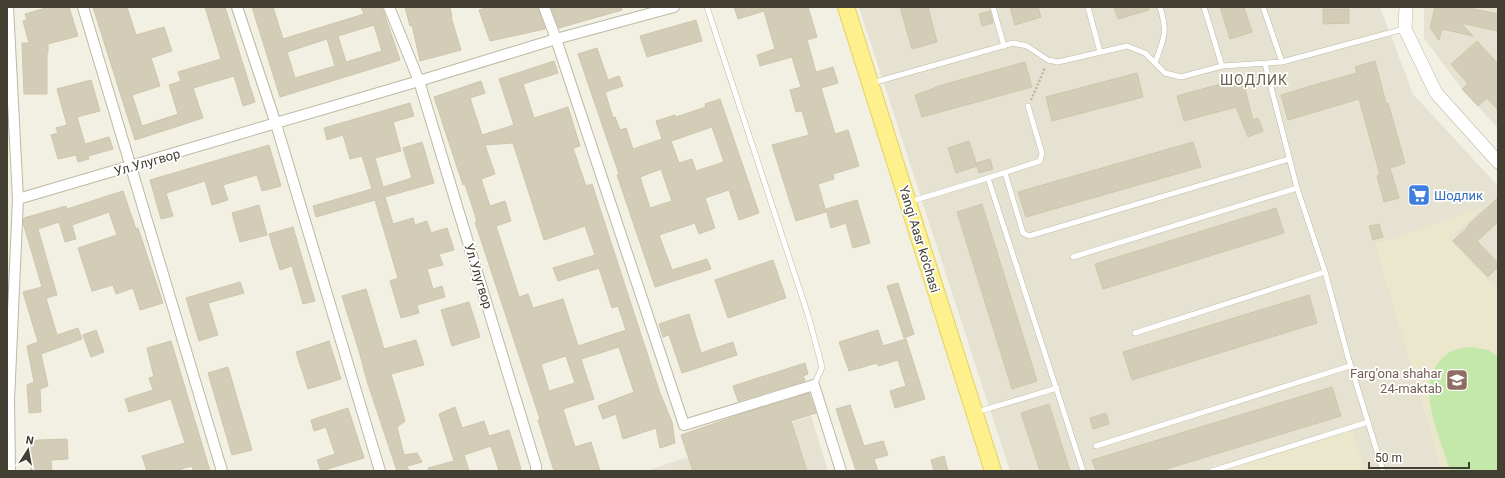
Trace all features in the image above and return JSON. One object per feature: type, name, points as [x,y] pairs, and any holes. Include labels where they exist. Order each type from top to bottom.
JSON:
[{"type":"main road","name":"Yangi Aasr ko'chasi","points":[[846,7],[993,471]]},
{"type":"street","points":[[8,7],[18,199],[8,400],[10,471]]},
{"type":"street","points":[[83,7],[222,471]]},
{"type":"street","points":[[237,7],[276,124],[380,471]]},
{"type":"street","name":"Ул.Улугвор","points":[[389,7],[420,81],[536,466],[536,471]]},
{"type":"street","points":[[544,7],[684,426],[814,385],[841,471]]},
{"type":"street","name":"Ул.Улугвор","points":[[18,199],[556,40],[674,7]]},
{"type":"street","points":[[1406,7],[1405,29],[1436,93],[1498,162]]},
{"type":"lane","points":[[707,7],[808,315],[822,367],[814,385]]},
{"type":"lane","points":[[993,7],[1004,46]]},
{"type":"lane","points":[[1088,7],[1100,52]]},
{"type":"lane","points":[[1155,63],[1165,36],[1165,22],[1160,7]]},
{"type":"lane","points":[[1204,7],[1222,66]]},
{"type":"lane","points":[[1263,7],[1282,62]]},
{"type":"lane","points":[[870,84],[1013,43],[1026,46],[1048,60],[1058,62],[1127,46],[1145,53],[1165,72],[1181,76],[1222,66],[1282,62],[1405,29]]},
{"type":"lane","points":[[1265,64],[1297,188],[1325,272],[1350,366],[1383,471]]},
{"type":"lane","points":[[908,202],[1040,161],[1042,153],[1028,106]]},
{"type":"lane","points":[[1005,172],[1023,233],[1030,236],[1289,159]]},
{"type":"lane","points":[[988,178],[1083,471]]},
{"type":"lane","points":[[1073,257],[1297,188]]},
{"type":"lane","points":[[1135,333],[1325,272]]},
{"type":"lane","points":[[1096,446],[1350,366]]},
{"type":"lane","points":[[974,413],[1057,388]]},
{"type":"lane","points":[[1212,471],[1368,422]]},
{"type":"path","points":[[1028,106],[1048,60]]},
{"type":"shaded area","points":[[859,7],[1380,7],[1413,94],[1498,186],[1498,471],[1010,471]]},
{"type":"shaded area","points":[[1424,7],[1498,8],[1498,128],[1462,89],[1424,38]]},
{"type":"shaded area","name":"Farg'ona shahar 24-maktab","points":[[1484,207],[1449,239],[1498,290],[1498,471],[1442,471],[1375,244]]},
{"type":"shaded area","points":[[811,416],[828,471],[646,471]]},
{"type":"shaded area","points":[[1352,429],[1365,471],[1216,471]]},
{"type":"green space","points":[[1470,347],[1488,350],[1498,356],[1498,471],[1450,471],[1432,413],[1429,390],[1430,379],[1436,365],[1449,352]]},
{"type":"building","points":[[49,7],[69,7],[78,36],[48,44],[47,94],[24,94],[22,43],[29,43],[23,21],[27,20],[25,14]]},
{"type":"building","points":[[93,7],[127,7],[136,35],[164,27],[172,51],[151,58],[160,86],[132,95],[142,126],[178,114],[169,85],[181,81],[178,72],[221,59],[205,7],[225,7],[255,102],[243,106],[234,76],[193,88],[203,118],[135,140]]},
{"type":"building","points":[[252,7],[273,7],[283,39],[364,14],[361,7],[382,7],[400,60],[280,97]],"holes":[[[374,25],[382,51],[346,62],[338,36]],[[327,39],[335,66],[295,78],[287,52]]]},
{"type":"building","points":[[405,7],[450,7],[451,17],[461,50],[420,61],[412,25],[410,26]]},
{"type":"building","points":[[488,7],[538,7],[545,29],[490,41],[479,10]]},
{"type":"building","points":[[551,7],[621,7],[622,10],[559,28]]},
{"type":"building","points":[[734,7],[808,7],[817,37],[807,40],[816,72],[833,67],[838,83],[821,88],[835,134],[848,130],[859,166],[833,174],[834,179],[818,184],[826,212],[796,221],[772,145],[809,135],[802,111],[796,112],[790,90],[801,87],[792,57],[760,66],[757,55],[775,49],[764,11],[738,19]]},
{"type":"building","points":[[900,7],[928,7],[937,42],[912,49]]},
{"type":"building","points":[[1010,7],[1038,7],[1041,17],[1015,25]]},
{"type":"building","points":[[1114,7],[1149,7],[1149,10],[1118,19]]},
{"type":"building","points":[[1220,7],[1244,7],[1252,32],[1230,39]]},
{"type":"building","points":[[1435,7],[1474,7],[1473,9],[1498,14],[1498,31],[1461,23],[1473,36],[1442,29],[1439,40],[1430,28]]},
{"type":"building","points":[[1323,9],[1349,9],[1349,23],[1323,24]]},
{"type":"building","points":[[990,11],[993,23],[982,26],[979,14]]},
{"type":"building","points":[[696,20],[702,41],[647,57],[640,36]]},
{"type":"building","points":[[1477,41],[1498,64],[1498,110],[1487,98],[1478,106],[1462,89],[1468,84],[1451,64]]},
{"type":"building","points":[[597,48],[608,80],[619,76],[623,86],[605,92],[613,118],[615,117],[620,130],[626,128],[633,149],[662,139],[656,121],[675,115],[676,117],[706,107],[705,104],[720,99],[759,213],[739,220],[729,190],[705,198],[715,228],[699,234],[695,223],[659,235],[672,270],[707,259],[711,269],[655,287],[617,175],[619,174],[578,54]],"holes":[[[712,127],[724,162],[696,171],[692,159],[679,163],[671,141]],[[661,169],[672,201],[650,208],[640,177]]]},
{"type":"building","points":[[554,61],[558,73],[523,84],[534,118],[568,107],[580,146],[573,148],[586,186],[592,184],[660,393],[672,422],[675,443],[660,448],[656,428],[623,439],[616,414],[603,419],[598,406],[634,392],[619,347],[581,359],[594,399],[563,409],[575,447],[591,442],[600,471],[554,471],[538,420],[540,419],[475,222],[477,221],[465,184],[463,185],[434,97],[481,81],[485,93],[470,98],[482,135],[514,125],[499,79]],"holes":[[[513,143],[544,240],[585,226],[595,255],[553,268],[558,281],[599,268],[612,308],[618,306],[626,330],[578,346],[563,299],[533,308],[528,294],[519,297],[496,226],[511,221],[505,201],[490,206],[481,179],[495,174],[485,145]],[[566,356],[575,383],[549,391],[541,364]]]},
{"type":"building","points":[[1375,61],[1386,103],[1388,103],[1405,163],[1390,168],[1399,198],[1384,202],[1377,176],[1380,175],[1359,99],[1288,120],[1281,95],[1324,82],[1325,85],[1325,82],[1357,73],[1355,67]]},
{"type":"building","points":[[1025,62],[1032,87],[922,117],[915,95],[935,87]]},
{"type":"building","points":[[1137,73],[1143,97],[1052,121],[1046,97]]},
{"type":"building","points":[[1242,78],[1253,120],[1258,118],[1263,131],[1248,137],[1236,107],[1184,121],[1177,96]]},
{"type":"building","points":[[91,80],[100,111],[77,117],[85,144],[109,137],[113,149],[88,156],[89,159],[78,162],[76,155],[58,159],[51,135],[58,133],[56,128],[67,125],[57,89]]},
{"type":"building","points":[[410,103],[414,116],[393,122],[401,151],[375,158],[383,187],[412,178],[403,148],[422,142],[434,183],[385,197],[393,224],[413,218],[415,225],[427,221],[431,233],[447,228],[454,250],[439,254],[443,265],[427,269],[433,289],[442,286],[445,297],[417,305],[419,313],[401,318],[390,281],[398,278],[375,200],[316,217],[313,206],[372,189],[362,156],[350,159],[343,135],[327,140],[324,128]]},
{"type":"building","points":[[969,141],[977,166],[956,173],[948,148]]},
{"type":"building","points":[[1193,142],[1201,167],[1026,217],[1018,192]]},
{"type":"building","points":[[269,145],[281,186],[262,191],[257,175],[223,185],[228,200],[212,205],[205,181],[166,193],[173,216],[161,219],[150,180]]},
{"type":"building","points":[[990,159],[993,169],[979,173],[976,163]]},
{"type":"building","points":[[123,191],[136,229],[138,228],[163,303],[140,310],[133,288],[116,294],[113,285],[92,291],[78,248],[117,235],[109,212],[72,225],[76,239],[65,242],[59,222],[38,229],[57,295],[46,298],[57,335],[78,328],[82,339],[41,354],[48,386],[40,389],[41,412],[29,413],[27,385],[34,382],[27,346],[38,342],[23,292],[42,287],[23,223],[24,218],[66,206],[67,209]]},
{"type":"building","points":[[1498,198],[1498,222],[1477,241],[1498,263],[1498,267],[1488,277],[1453,241],[1469,226],[1468,225]]},
{"type":"building","points":[[857,200],[870,243],[853,248],[846,223],[831,228],[826,209]]},
{"type":"building","points":[[982,204],[1037,381],[1012,389],[957,212]]},
{"type":"building","points":[[259,205],[267,235],[240,242],[232,213]]},
{"type":"building","points":[[1276,208],[1284,233],[1103,289],[1095,264]]},
{"type":"building","points":[[1379,224],[1383,237],[1373,240],[1369,226]]},
{"type":"building","points":[[293,227],[315,301],[303,304],[292,266],[280,270],[269,234]]},
{"type":"building","points":[[773,260],[786,298],[728,318],[715,280]]},
{"type":"building","points":[[240,282],[244,293],[208,303],[218,335],[199,341],[186,298]]},
{"type":"building","points":[[898,283],[914,334],[904,338],[887,286]]},
{"type":"building","points":[[366,289],[384,349],[416,340],[424,365],[391,374],[405,421],[397,427],[404,455],[417,453],[422,462],[407,466],[409,471],[397,471],[367,381],[342,296]]},
{"type":"building","points":[[1309,295],[1317,323],[1132,380],[1123,352]]},
{"type":"building","points":[[469,302],[480,337],[452,346],[441,310]]},
{"type":"building","points":[[689,314],[701,353],[733,342],[737,355],[682,373],[669,335],[663,337],[659,324]]},
{"type":"building","points":[[96,330],[104,352],[91,357],[83,335]]},
{"type":"building","points":[[878,330],[883,346],[906,339],[925,399],[895,408],[890,391],[906,386],[898,360],[878,366],[877,363],[849,371],[839,342]]},
{"type":"building","points":[[171,341],[210,471],[193,471],[192,466],[174,471],[147,471],[142,456],[185,443],[171,399],[129,412],[125,399],[153,390],[149,378],[154,377],[147,348]]},
{"type":"building","points":[[329,341],[341,379],[308,389],[296,352]]},
{"type":"building","points":[[805,363],[808,374],[803,376],[805,381],[738,401],[733,386]]},
{"type":"building","points":[[228,367],[252,450],[232,455],[208,373]]},
{"type":"building","points":[[1332,387],[1341,416],[1160,471],[1096,471],[1092,460]]},
{"type":"building","points":[[809,393],[816,413],[791,421],[807,471],[693,471],[681,435]]},
{"type":"building","points":[[1049,404],[1070,471],[1040,471],[1021,413]]},
{"type":"building","points":[[850,405],[864,446],[883,441],[888,455],[874,459],[878,471],[856,471],[836,409]]},
{"type":"building","points":[[455,407],[462,428],[484,421],[489,436],[509,430],[521,469],[516,471],[499,471],[491,446],[464,455],[469,471],[429,471],[428,468],[454,461],[439,414]]},
{"type":"building","points":[[348,408],[364,458],[321,471],[317,460],[335,454],[326,427],[314,431],[311,420]]},
{"type":"building","points":[[1106,413],[1109,424],[1093,429],[1090,418]]},
{"type":"building","points":[[67,439],[68,459],[51,460],[52,471],[31,471],[30,442],[39,440]]},
{"type":"building","points":[[944,456],[948,471],[934,471],[931,460]]},
{"type":"place","name":"Шодлик","points":[[1419,195]]},
{"type":"place","name":"Farg'ona shahar 24-maktab","points":[[1457,380]]},
{"type":"district","name":"ШОДЛИК","points":[[1254,80]]}]
